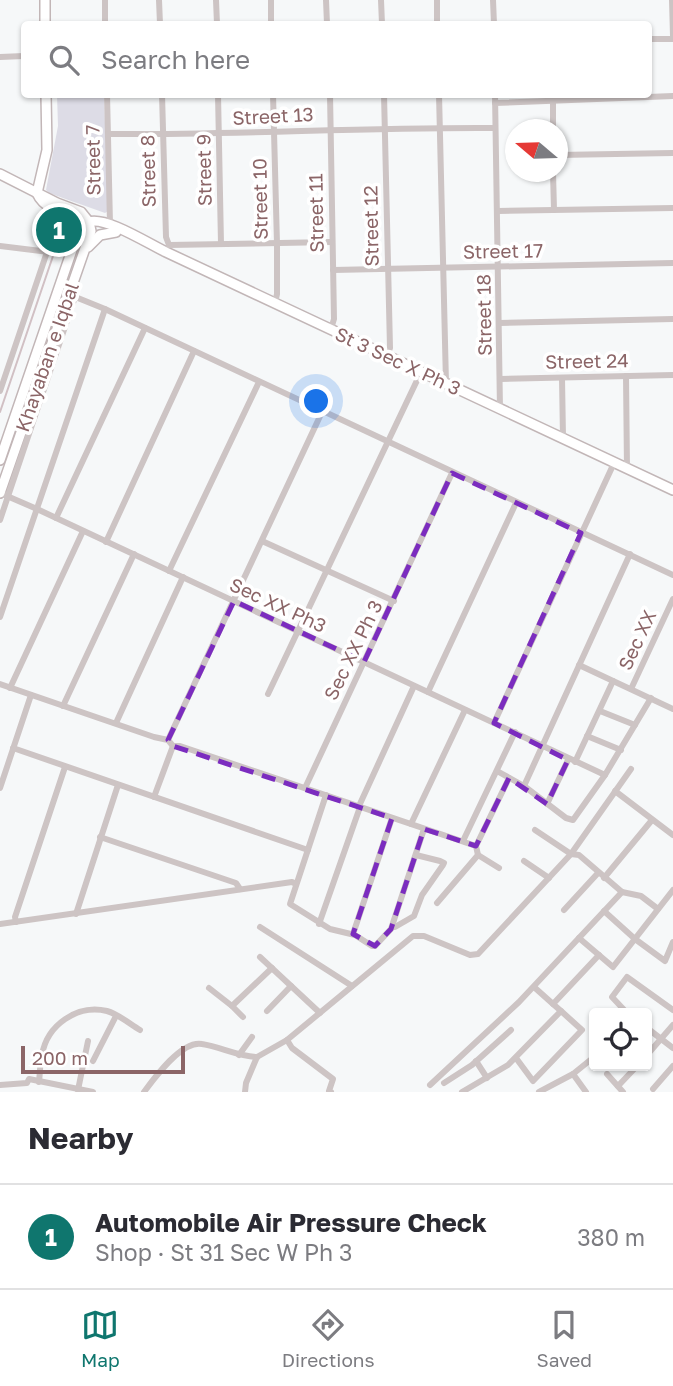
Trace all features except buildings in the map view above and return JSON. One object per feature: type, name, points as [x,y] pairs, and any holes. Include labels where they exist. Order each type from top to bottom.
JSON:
[{"type":"main road","points":[[44,0],[45,21]]},
{"type":"main road","points":[[37,193],[47,149],[46,98]]},
{"type":"main road","points":[[0,174],[72,213]]},
{"type":"main road","points":[[72,213],[82,209],[99,215],[114,228],[100,235],[85,250]]},
{"type":"main road","points":[[72,213],[74,247]]},
{"type":"main road","name":"St 3 Sec X Ph 3","points":[[72,213],[89,222],[114,228],[167,249],[275,303],[673,490]]},
{"type":"main road","points":[[0,460],[74,247],[84,225],[89,222]]},
{"type":"main road","name":"Khayaban e Iqbal","points":[[4,495],[72,295],[91,231],[89,222]]},
{"type":"street","points":[[105,0],[105,21]]},
{"type":"street","points":[[159,0],[160,21]]},
{"type":"street","points":[[216,0],[217,21]]},
{"type":"street","points":[[271,0],[271,21]]},
{"type":"street","points":[[326,0],[327,21]]},
{"type":"street","points":[[381,0],[382,21]]},
{"type":"street","points":[[437,0],[437,21]]},
{"type":"street","points":[[493,0],[494,21]]},
{"type":"street","points":[[652,39],[673,37],[672,0]]},
{"type":"street","points":[[0,57],[21,56]]},
{"type":"street","points":[[652,97],[673,96]]},
{"type":"street","name":"Street 7","points":[[107,98],[114,228]]},
{"type":"street","name":"Street 8","points":[[162,98],[167,249]]},
{"type":"street","name":"Street 9","points":[[218,98],[221,244]]},
{"type":"street","name":"Street 10","points":[[273,98],[277,244],[275,303]]},
{"type":"street","name":"Street 11","points":[[330,98],[334,319],[331,329]]},
{"type":"street","name":"Street 12","points":[[384,98],[390,348],[387,356]]},
{"type":"street","points":[[439,98],[446,383]]},
{"type":"street","name":"Street 18","points":[[495,98],[500,409]]},
{"type":"street","points":[[495,103],[613,98]]},
{"type":"street","points":[[553,100],[553,119]]},
{"type":"street","name":"Street 13","points":[[108,134],[495,128]]},
{"type":"street","points":[[568,155],[673,153]]},
{"type":"street","points":[[554,182],[554,210]]},
{"type":"street","points":[[498,211],[673,208]]},
{"type":"street","points":[[167,249],[221,244],[331,242]]},
{"type":"street","points":[[0,246],[48,252],[0,391]]},
{"type":"street","name":"Street 17","points":[[333,270],[673,263]]},
{"type":"street","points":[[72,295],[673,575]]},
{"type":"street","points":[[0,617],[105,309]]},
{"type":"street","points":[[500,323],[673,319]]},
{"type":"street","points":[[56,518],[145,328]]},
{"type":"street","points":[[106,542],[194,351]]},
{"type":"street","points":[[0,363],[9,366]]},
{"type":"street","points":[[268,694],[421,372]]},
{"type":"street","name":"Street 24","points":[[501,379],[673,375]]},
{"type":"street","points":[[626,376],[627,469]]},
{"type":"street","points":[[562,378],[563,438]]},
{"type":"street","points":[[169,570],[259,382]]},
{"type":"street","points":[[168,740],[322,412]]},
{"type":"street","points":[[494,723],[614,463]]},
{"type":"street","name":"Sec XX Ph 3","points":[[304,788],[452,473]]},
{"type":"street","points":[[0,520],[4,495]]},
{"type":"street","name":"Sec XX Ph3","points":[[4,495],[605,775]]},
{"type":"street","points":[[428,692],[516,503]]},
{"type":"street","points":[[10,688],[83,531]]},
{"type":"street","points":[[262,541],[394,601]]},
{"type":"street","points":[[63,706],[134,554]]},
{"type":"street","points":[[524,786],[630,554]]},
{"type":"street","points":[[116,723],[183,577]]},
{"type":"street","name":"Sec XX","points":[[673,599],[631,689],[673,709]]},
{"type":"street","points":[[579,666],[631,689]]},
{"type":"street","points":[[547,804],[587,736],[613,681]]},
{"type":"street","points":[[0,684],[168,740],[173,746]]},
{"type":"street","points":[[319,923],[359,806],[414,686]]},
{"type":"street","points":[[0,788],[31,695]]},
{"type":"street","points":[[497,771],[524,786],[566,818],[573,820],[621,750],[651,698]]},
{"type":"street","points":[[411,824],[465,709]]},
{"type":"street","points":[[600,711],[635,725]]},
{"type":"street","points":[[463,841],[515,733]]},
{"type":"street","points":[[587,736],[621,750]]},
{"type":"street","points":[[173,746],[180,746],[476,846]]},
{"type":"street","points":[[154,797],[173,746]]},
{"type":"street","points":[[13,748],[308,850]]},
{"type":"street","points":[[16,922],[15,917],[65,767]]},
{"type":"street","points":[[144,1092],[160,1070],[184,1049],[198,1043],[239,1055],[257,1057],[287,1040],[413,936],[419,934],[475,956],[571,854],[631,769]]},
{"type":"street","points":[[499,868],[478,855],[476,846],[509,778]]},
{"type":"street","points":[[76,914],[118,785]]},
{"type":"street","points":[[615,791],[673,835]]},
{"type":"street","points":[[326,795],[290,901],[291,906],[335,932],[353,934],[375,946],[392,926],[424,829]]},
{"type":"street","points":[[353,934],[392,818]]},
{"type":"street","points":[[564,910],[601,876],[653,820]]},
{"type":"street","points":[[535,830],[571,854],[579,855],[622,892],[641,896],[658,909]]},
{"type":"street","points":[[100,837],[236,883],[240,889]]},
{"type":"street","points":[[392,926],[395,927],[414,916],[422,895],[444,863],[416,855]]},
{"type":"street","points":[[438,903],[478,855]]},
{"type":"street","points":[[524,861],[549,878]]},
{"type":"street","points":[[0,924],[240,889],[292,882],[296,884]]},
{"type":"street","points":[[579,938],[613,967],[658,909],[670,901],[673,890]]},
{"type":"street","points":[[430,1085],[534,987],[622,892]]},
{"type":"street","points":[[604,911],[635,939],[673,967]]},
{"type":"street","points":[[260,927],[352,986]]},
{"type":"street","points":[[665,961],[673,942]]},
{"type":"street","points":[[553,1004],[599,955]]},
{"type":"street","points":[[260,957],[320,1013]]},
{"type":"street","points":[[232,1006],[272,968]]},
{"type":"street","points":[[622,1008],[612,997],[627,978],[673,1010]]},
{"type":"street","points":[[267,1011],[291,986]]},
{"type":"street","points":[[516,1058],[533,1081],[582,1030],[534,987]]},
{"type":"street","points":[[209,988],[243,1017]]},
{"type":"street","points":[[38,1082],[46,1043],[65,1018],[75,1012],[108,1011],[140,1030]]},
{"type":"street","points":[[462,1092],[516,1058],[561,1012]]},
{"type":"street","points":[[93,1061],[116,1016]]},
{"type":"street","points":[[652,1049],[673,1025]]},
{"type":"street","points":[[444,1083],[476,1061],[512,1030]]},
{"type":"street","points":[[652,1032],[673,1048]]},
{"type":"street","points":[[239,1055],[252,1037]]},
{"type":"street","points":[[287,1040],[292,1048],[333,1079],[329,1092]]},
{"type":"street","points":[[78,1090],[88,1041]]},
{"type":"street","points":[[245,1092],[257,1057]]},
{"type":"street","points":[[476,1061],[488,1078]]},
{"type":"street","points":[[539,1092],[589,1061]]},
{"type":"street","points":[[653,1089],[673,1066]]},
{"type":"street","points":[[607,1074],[621,1089],[634,1071]]},
{"type":"street","points":[[573,1073],[586,1092]]},
{"type":"street","points":[[26,1092],[29,1079],[93,1092]]},
{"type":"street","points":[[0,1085],[27,1083]]},
{"type":"highlighted area","points":[[452,473],[581,533],[494,723],[568,760],[547,804],[509,778],[476,846],[424,829],[391,929],[375,946],[353,934],[392,818],[173,746],[168,740],[234,601],[364,662]]},
{"type":"shaded area","points":[[57,98],[104,98],[108,211],[105,213],[46,190],[58,126]]},
{"type":"waterway","points":[[0,412],[53,256]]},
{"type":"place","name":"Automobile Air Pressure Check","points":[[59,230]]}]
